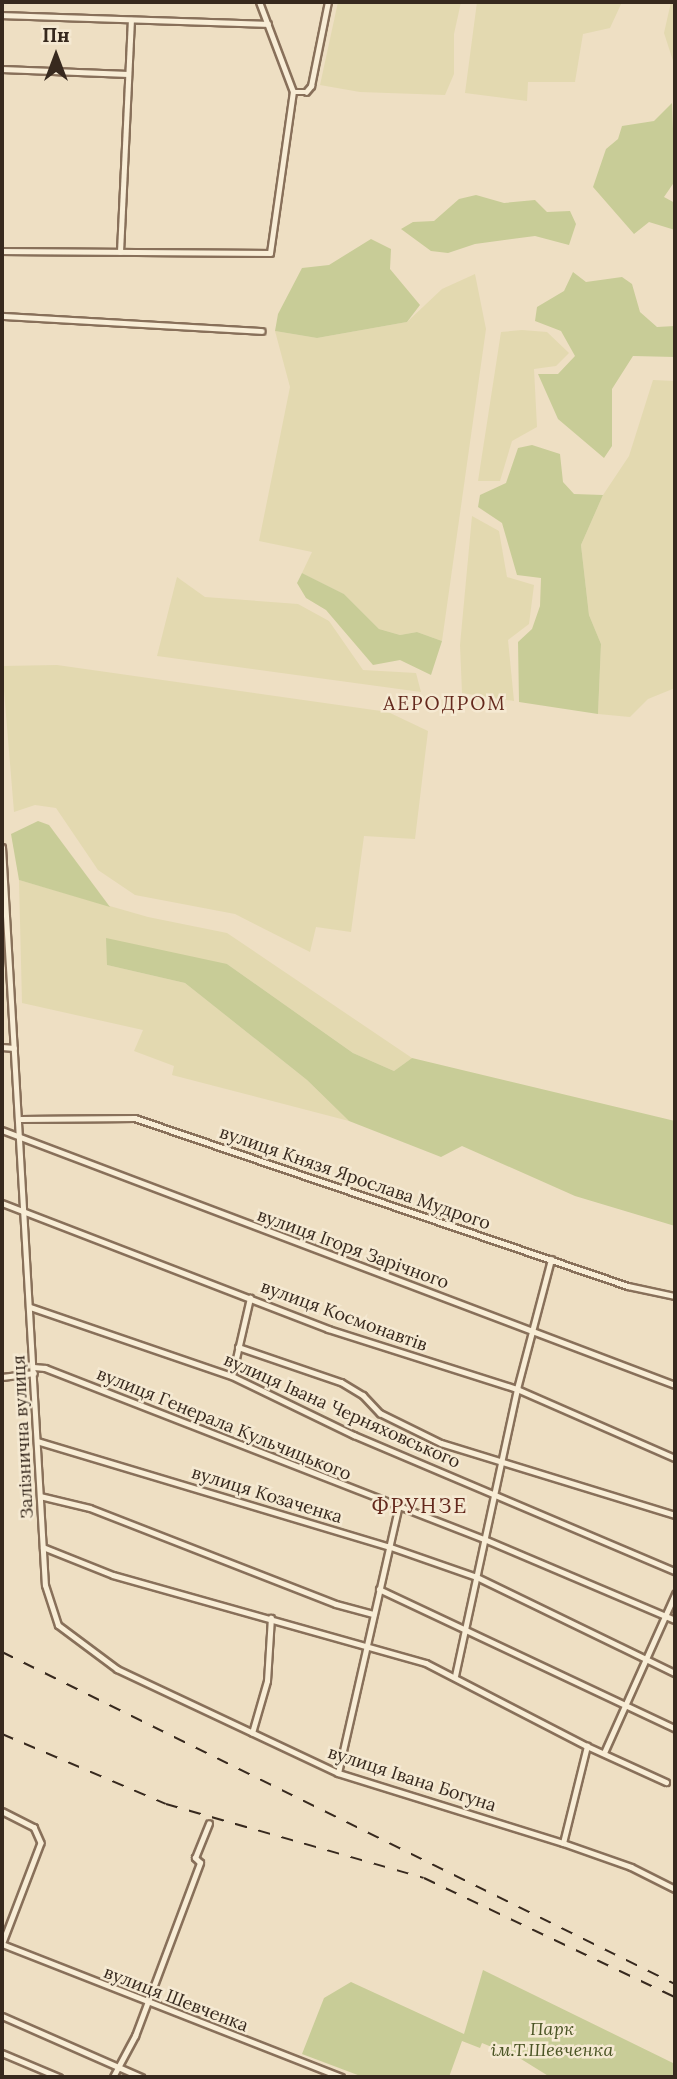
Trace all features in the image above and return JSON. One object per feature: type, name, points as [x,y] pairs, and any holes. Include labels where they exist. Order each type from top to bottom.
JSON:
[{"type":"street","points":[[2,251],[270,253],[293,92],[259,2]]},
{"type":"street","points":[[293,92],[306,92],[312,86],[328,2]]},
{"type":"street","points":[[2,15],[268,24]]},
{"type":"street","points":[[120,252],[131,20]]},
{"type":"street","points":[[2,69],[128,74]]},
{"type":"street","points":[[2,316],[262,331]]},
{"type":"street","name":"Залізнична вулиця","points":[[2,847],[4,910],[27,1213],[33,1370],[48,1606]]},
{"type":"street","points":[[2,1047],[14,1048]]},
{"type":"street","name":"вулиця Князя Ярослава Мудрого","points":[[21,1119],[135,1118],[628,1286],[675,1296]]},
{"type":"street","name":"вулиця Ігоря Зарічного","points":[[2,1130],[675,1385]]},
{"type":"street","name":"вулиця Космонавтів","points":[[2,1203],[328,1329],[517,1390],[675,1458]]},
{"type":"street","points":[[455,1676],[463,1628],[477,1577],[531,1329],[551,1259]]},
{"type":"street","points":[[232,1376],[250,1298]]},
{"type":"street","name":"вулиця Івана Черняховського","points":[[30,1307],[232,1376],[355,1436],[495,1492],[675,1571]]},
{"type":"street","points":[[238,1347],[341,1381],[395,1423],[501,1464],[604,1490],[675,1515]]},
{"type":"street","name":"вулиця Генерала Кульчицького","points":[[33,1370],[45,1368],[398,1508],[485,1539],[675,1620]]},
{"type":"street","points":[[2,1377],[33,1370]]},
{"type":"street","name":"вулиця Козаченка","points":[[37,1441],[388,1546],[477,1577],[675,1673]]},
{"type":"street","points":[[40,1496],[90,1508],[337,1604],[374,1614]]},
{"type":"street","points":[[338,1773],[398,1508]]},
{"type":"street","points":[[43,1546],[113,1575],[367,1645],[455,1676],[587,1746],[666,1782]]},
{"type":"street","points":[[379,1589],[675,1728]]},
{"type":"street","points":[[604,1753],[675,1594]]},
{"type":"street","name":"вулиця Івана Богуна","points":[[48,1606],[58,1625],[117,1669],[338,1773],[563,1843],[631,1867],[675,1889]]},
{"type":"street","points":[[252,1734],[267,1681],[271,1618]]},
{"type":"street","points":[[563,1843],[587,1746]]},
{"type":"street","points":[[2,1811],[34,1827],[41,1843],[2,1945]]},
{"type":"street","points":[[113,2077],[147,2002],[200,1863],[195,1857],[209,1824]]},
{"type":"street","name":"вулиця Шевченка","points":[[2,1945],[338,2077]]},
{"type":"street","points":[[2,2016],[141,2077]]},
{"type":"street","points":[[2,2053],[59,2077]]},
{"type":"shaded area","points":[[338,2],[461,2],[454,34],[454,74],[445,95],[360,92],[320,85]]},
{"type":"shaded area","points":[[477,2],[622,2],[610,28],[583,34],[575,82],[528,82],[527,101],[465,93]]},
{"type":"shaded area","points":[[671,2],[675,2],[675,67],[664,33]]},
{"type":"shaded area","points":[[475,274],[486,329],[442,641],[417,632],[400,635],[379,629],[344,594],[302,573],[312,552],[259,541],[290,387],[275,331],[317,338],[407,322],[442,289]]},
{"type":"shaded area","points":[[501,332],[547,332],[569,353],[556,366],[534,369],[537,427],[512,441],[500,481],[478,481]]},
{"type":"shaded area","points":[[653,380],[675,381],[675,688],[648,699],[630,717],[598,714],[601,644],[589,615],[581,545],[603,495],[629,456]]},
{"type":"shaded area","points":[[472,516],[499,531],[507,577],[534,585],[529,624],[508,640],[514,701],[462,693],[460,645]]},
{"type":"shaded area","points":[[177,577],[205,597],[298,604],[329,621],[363,670],[416,673],[421,692],[157,656]]},
{"type":"shaded area","points":[[57,665],[388,712],[428,731],[415,839],[364,836],[351,932],[316,927],[310,952],[235,914],[135,895],[98,870],[56,808],[35,805],[14,812],[2,666]]},
{"type":"shaded area","points":[[19,880],[148,917],[227,933],[412,1058],[394,1071],[353,1053],[227,964],[107,965],[185,983],[307,1080],[349,1121],[172,1075],[174,1066],[134,1051],[143,1030],[22,1003]]},
{"type":"green space","points":[[672,103],[675,181],[664,197],[675,203],[675,230],[649,222],[634,234],[593,187],[606,149],[618,139],[622,126],[654,121]]},
{"type":"green space","points":[[476,195],[504,203],[535,200],[547,212],[570,211],[576,224],[569,245],[535,236],[475,244],[448,253],[431,251],[401,229],[413,222],[434,221],[459,199]]},
{"type":"green space","points":[[371,239],[391,249],[390,269],[420,305],[407,322],[317,338],[275,331],[278,314],[302,268],[329,265]]},
{"type":"green space","points":[[573,272],[586,282],[622,277],[632,284],[640,312],[657,327],[675,326],[675,357],[633,356],[612,389],[612,446],[604,458],[558,419],[538,374],[558,374],[575,356],[561,331],[535,321],[537,307],[564,291]]},
{"type":"green space","points":[[532,445],[560,454],[563,482],[574,494],[603,495],[581,545],[589,615],[601,644],[598,714],[519,702],[518,642],[532,629],[540,606],[541,578],[517,575],[502,523],[478,507],[480,495],[506,483],[518,448]]},
{"type":"green space","points":[[302,573],[344,594],[379,629],[400,635],[417,632],[442,641],[431,675],[400,660],[373,665],[326,610],[306,598],[297,583]]},
{"type":"green space","points":[[38,821],[49,825],[110,907],[19,880],[11,834]]},
{"type":"green space","points":[[106,938],[227,964],[353,1053],[394,1071],[412,1058],[675,1121],[675,1226],[575,1196],[462,1146],[441,1157],[349,1121],[307,1080],[185,983],[107,965]]},
{"type":"green space","name":"Парк ім.Т.Шевченка","points":[[483,1970],[675,2064],[675,2077],[550,2077],[521,2059],[482,2043],[480,2048],[462,2041],[449,2077],[363,2077],[302,2054],[324,1998],[351,1982],[464,2034]]},
{"type":"railway","points":[[2,1652],[675,1984]]},
{"type":"railway","points":[[2,1734],[166,1804],[424,1878],[675,1997]]},
{"type":"district","name":"АЕРОДРОМ","points":[[445,704]]},
{"type":"district","name":"ФРУНЗЕ","points":[[420,1506]]}]
